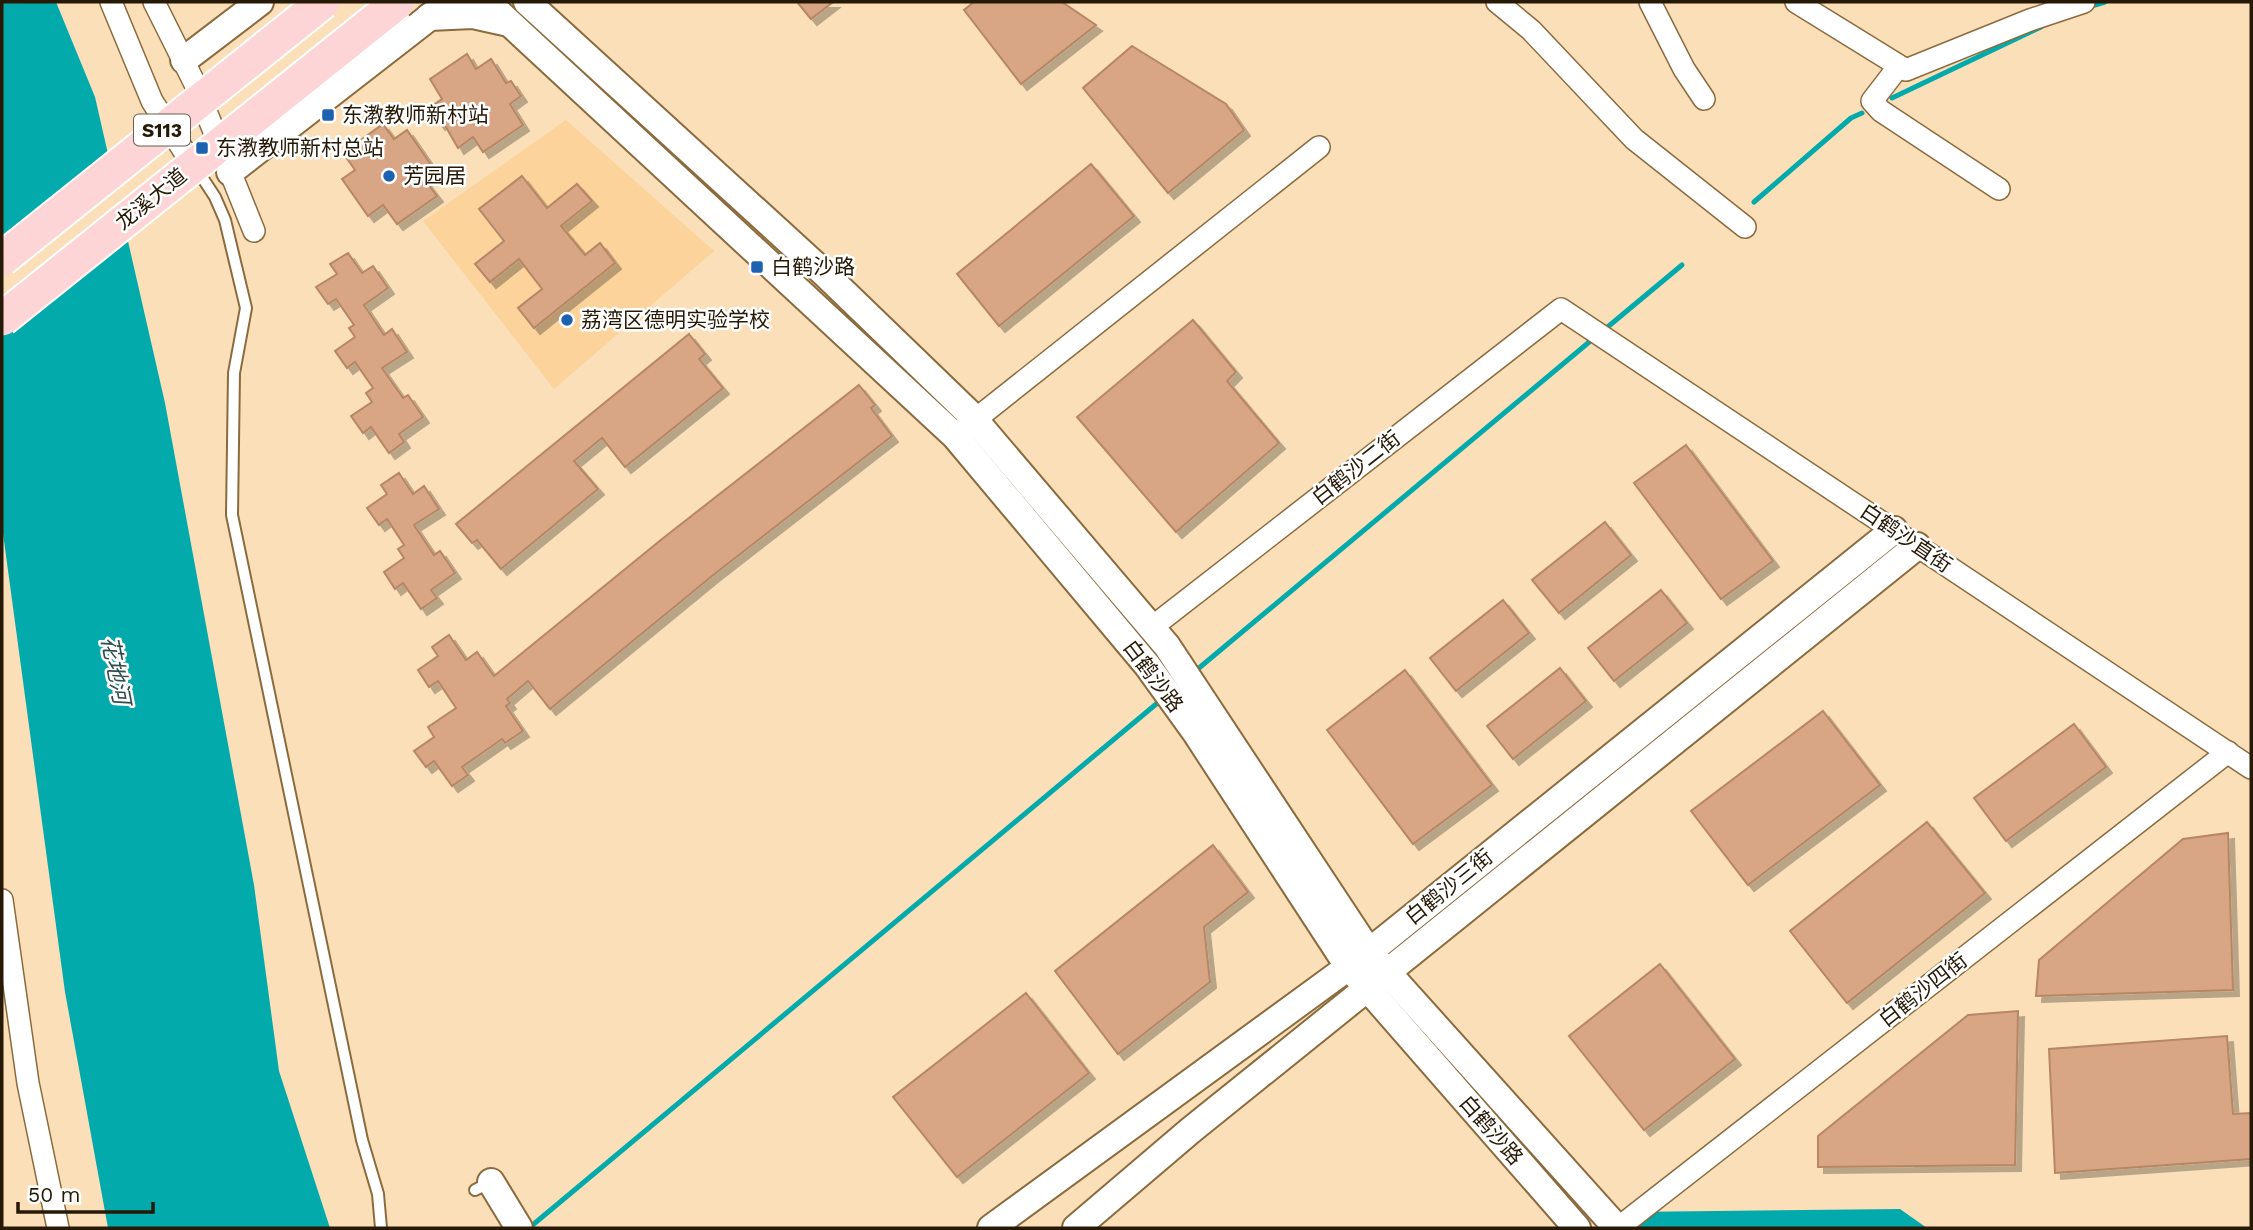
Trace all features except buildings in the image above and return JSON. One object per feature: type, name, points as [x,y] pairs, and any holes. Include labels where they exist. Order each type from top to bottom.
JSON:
[{"type":"main road","name":"S113","points":[[2,259],[323,2]]},
{"type":"main road","name":"龙溪大道","points":[[2,318],[398,2]]},
{"type":"street","points":[[111,2],[152,101],[184,151]]},
{"type":"street","points":[[154,2],[184,60],[254,230]]},
{"type":"street","points":[[184,60],[260,2]]},
{"type":"street","name":"白鹤沙路","points":[[487,2],[508,13],[965,428],[1147,665],[1206,724]]},
{"type":"street","name":"白鹤沙路","points":[[527,2],[815,265],[1159,637],[1206,724],[1358,959],[1617,1228]]},
{"type":"street","points":[[1497,2],[1531,30],[1634,139],[1745,227]]},
{"type":"street","points":[[1650,2],[1684,69],[1703,99]]},
{"type":"street","points":[[1796,2],[1906,71],[2030,20],[2084,2]]},
{"type":"street","points":[[230,172],[439,9],[473,15],[508,13],[549,22]]},
{"type":"street","points":[[1899,66],[1872,101],[1881,111],[1999,189]]},
{"type":"street","points":[[965,428],[1319,147]]},
{"type":"street","name":"白鹤沙直街","points":[[1562,309],[2251,768]]},
{"type":"street","name":"白鹤沙二街","points":[[1159,637],[1562,309]]},
{"type":"street","name":"白鹤沙三街","points":[[990,1228],[1358,959],[1894,530]]},
{"type":"street","name":"白鹤沙三街","points":[[1076,1228],[1191,1130],[1917,546]]},
{"type":"street","name":"白鹤沙四街","points":[[1617,1228],[2228,752]]},
{"type":"street","points":[[2,900],[29,1083],[58,1228]]},
{"type":"street","name":"白鹤沙路","points":[[1377,980],[1577,1228]]},
{"type":"street","points":[[498,1228],[488,1194],[519,1228]]},
{"type":"lane","points":[[184,151],[215,197],[225,220],[246,308],[234,373],[232,515],[362,1140],[378,1194],[381,1228]]},
{"type":"shaded area","name":"荔湾区德明实验学校","points":[[566,120],[714,251],[554,389],[423,221]]},
{"type":"water","name":"花地河","points":[[2,2],[56,2],[95,97],[165,403],[254,885],[279,1071],[330,1228],[108,1228],[65,992],[2,526]]},
{"type":"water","points":[[1900,1209],[1927,1228],[1629,1228],[1629,1212]]},
{"type":"pier","points":[[111,151],[130,234],[2,336],[2,239]]},
{"type":"waterway","points":[[2088,7],[2105,2]]},
{"type":"waterway","points":[[1892,98],[2041,27]]},
{"type":"waterway","points":[[1754,202],[1851,118],[1862,113]]},
{"type":"waterway","points":[[1604,330],[1682,265]]},
{"type":"waterway","points":[[1193,673],[1594,338]]},
{"type":"waterway","points":[[529,1228],[1161,700]]},
{"type":"place","name":"东漖教师新村站","points":[[328,115]]},
{"type":"place","name":"东漖教师新村总站","points":[[202,148]]},
{"type":"place","name":"芳园居","points":[[389,176]]},
{"type":"place","name":"白鹤沙路","points":[[757,267]]},
{"type":"place","name":"荔湾区德明实验学校","points":[[567,320]]}]
